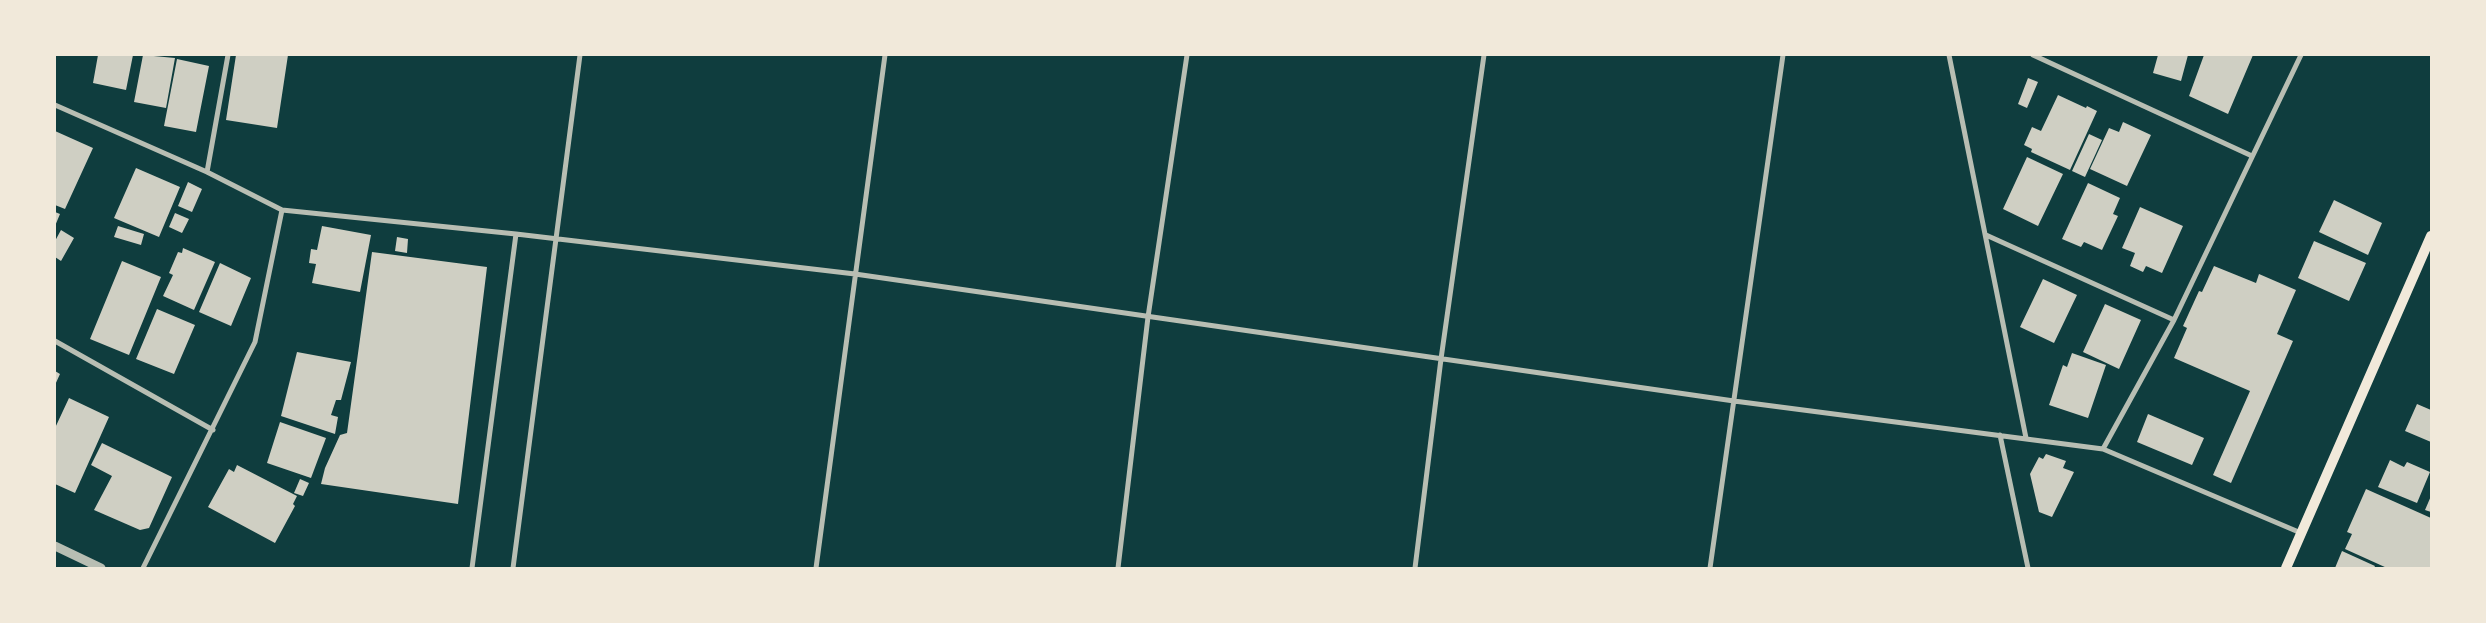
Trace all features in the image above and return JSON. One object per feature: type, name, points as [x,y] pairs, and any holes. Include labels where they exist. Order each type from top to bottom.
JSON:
[{"type":"main road","points":[[2286,568],[2431,236]]},
{"type":"street","points":[[207,172],[228,55]]},
{"type":"street","points":[[513,568],[580,55]]},
{"type":"street","points":[[816,568],[885,55]]},
{"type":"street","points":[[1118,568],[1148,317],[1187,55]]},
{"type":"street","points":[[1415,568],[1441,359],[1484,55]]},
{"type":"street","points":[[1710,568],[1783,55]]},
{"type":"street","points":[[1949,55],[2026,438]]},
{"type":"street","points":[[2033,55],[2252,156]]},
{"type":"street","points":[[2103,449],[2174,320],[2301,55]]},
{"type":"street","points":[[55,105],[207,172],[282,210],[516,234],[855,274],[1734,401],[2103,449],[2301,534]]},
{"type":"street","points":[[143,568],[255,342],[282,210]]},
{"type":"street","points":[[472,568],[516,234]]},
{"type":"street","points":[[1986,235],[2174,320]]},
{"type":"street","points":[[55,341],[213,430]]},
{"type":"street","points":[[2000,435],[2028,568]]},
{"type":"street","points":[[55,546],[101,568]]},
{"type":"building","points":[[98,55],[133,55],[126,90],[93,83]]},
{"type":"building","points":[[143,55],[175,58],[166,108],[134,102]]},
{"type":"building","points":[[236,55],[288,55],[277,128],[226,120]]},
{"type":"building","points":[[2158,55],[2188,55],[2181,81],[2153,73]]},
{"type":"building","points":[[2204,55],[2253,55],[2228,114],[2189,96]]},
{"type":"building","points":[[177,59],[209,66],[196,132],[164,126]]},
{"type":"building","points":[[2028,78],[2038,82],[2027,108],[2018,104]]},
{"type":"building","points":[[2058,95],[2097,111],[2070,170],[2031,152],[2032,149],[2024,145],[2032,127],[2041,131]]},
{"type":"building","points":[[2123,122],[2151,135],[2127,186],[2090,169],[2109,128],[2119,132]]},
{"type":"building","points":[[55,131],[93,148],[65,209],[55,205]]},
{"type":"building","points":[[2089,134],[2102,140],[2085,177],[2072,171]]},
{"type":"building","points":[[2027,157],[2063,174],[2038,226],[2003,209]]},
{"type":"building","points":[[136,168],[180,187],[159,237],[114,218]]},
{"type":"building","points":[[188,182],[202,189],[192,212],[178,206]]},
{"type":"building","points":[[2088,183],[2120,198],[2113,214],[2118,216],[2102,250],[2084,242],[2081,247],[2062,239]]},
{"type":"building","points":[[2334,200],[2382,223],[2368,255],[2319,232]]},
{"type":"building","points":[[2140,207],[2183,226],[2162,273],[2146,266],[2143,272],[2130,266],[2135,253],[2122,248]]},
{"type":"building","points":[[55,212],[60,214],[55,226]]},
{"type":"building","points":[[175,213],[189,219],[182,233],[169,227]]},
{"type":"building","points":[[118,226],[144,234],[141,245],[114,237]]},
{"type":"building","points":[[322,226],[371,235],[360,292],[312,283],[316,264],[309,263],[311,249],[317,250]]},
{"type":"building","points":[[61,230],[74,238],[61,261],[55,257],[55,241]]},
{"type":"building","points":[[397,237],[408,239],[407,253],[395,251]]},
{"type":"building","points":[[2314,241],[2366,263],[2349,301],[2298,278]]},
{"type":"building","points":[[183,248],[215,262],[194,310],[163,296],[173,275],[169,273],[178,252],[182,253]]},
{"type":"building","points":[[372,252],[487,267],[458,504],[321,484],[325,468],[340,435],[347,433]]},
{"type":"building","points":[[122,261],[161,277],[129,355],[90,339]]},
{"type":"building","points":[[220,263],[251,278],[231,326],[199,312]]},
{"type":"building","points":[[2214,266],[2256,283],[2259,274],[2296,290],[2277,334],[2293,341],[2231,483],[2213,475],[2250,391],[2174,358],[2187,328],[2183,326],[2199,291],[2202,292]]},
{"type":"building","points":[[2043,279],[2077,295],[2054,343],[2020,327]]},
{"type":"building","points":[[2105,304],[2141,320],[2119,369],[2083,352]]},
{"type":"building","points":[[157,309],[195,325],[174,374],[136,359]]},
{"type":"building","points":[[297,352],[351,362],[341,400],[336,400],[331,415],[338,417],[335,434],[281,416]]},
{"type":"building","points":[[2072,353],[2106,365],[2088,418],[2049,405],[2063,365],[2067,367]]},
{"type":"building","points":[[55,371],[60,374],[55,385]]},
{"type":"building","points":[[69,398],[109,417],[75,493],[55,484],[55,428]]},
{"type":"building","points":[[2417,404],[2431,410],[2431,442],[2405,431]]},
{"type":"building","points":[[2148,414],[2204,438],[2192,465],[2137,442]]},
{"type":"building","points":[[280,422],[326,438],[311,478],[267,463]]},
{"type":"building","points":[[102,443],[172,477],[149,528],[140,530],[94,510],[112,476],[91,465]]},
{"type":"building","points":[[2046,454],[2066,461],[2063,468],[2074,472],[2052,517],[2039,512],[2030,474],[2039,457],[2043,459]]},
{"type":"building","points":[[2390,460],[2404,467],[2407,462],[2430,472],[2417,503],[2378,487]]},
{"type":"building","points":[[237,465],[297,496],[293,504],[295,506],[275,543],[208,507],[229,469],[234,472]]},
{"type":"building","points":[[300,479],[309,483],[303,496],[294,493]]},
{"type":"building","points":[[2366,489],[2431,518],[2431,568],[2387,568],[2345,549],[2352,534],[2347,532]]},
{"type":"building","points":[[2431,496],[2431,512],[2425,510]]},
{"type":"building","points":[[2342,551],[2375,566],[2374,568],[2335,568]]}]
